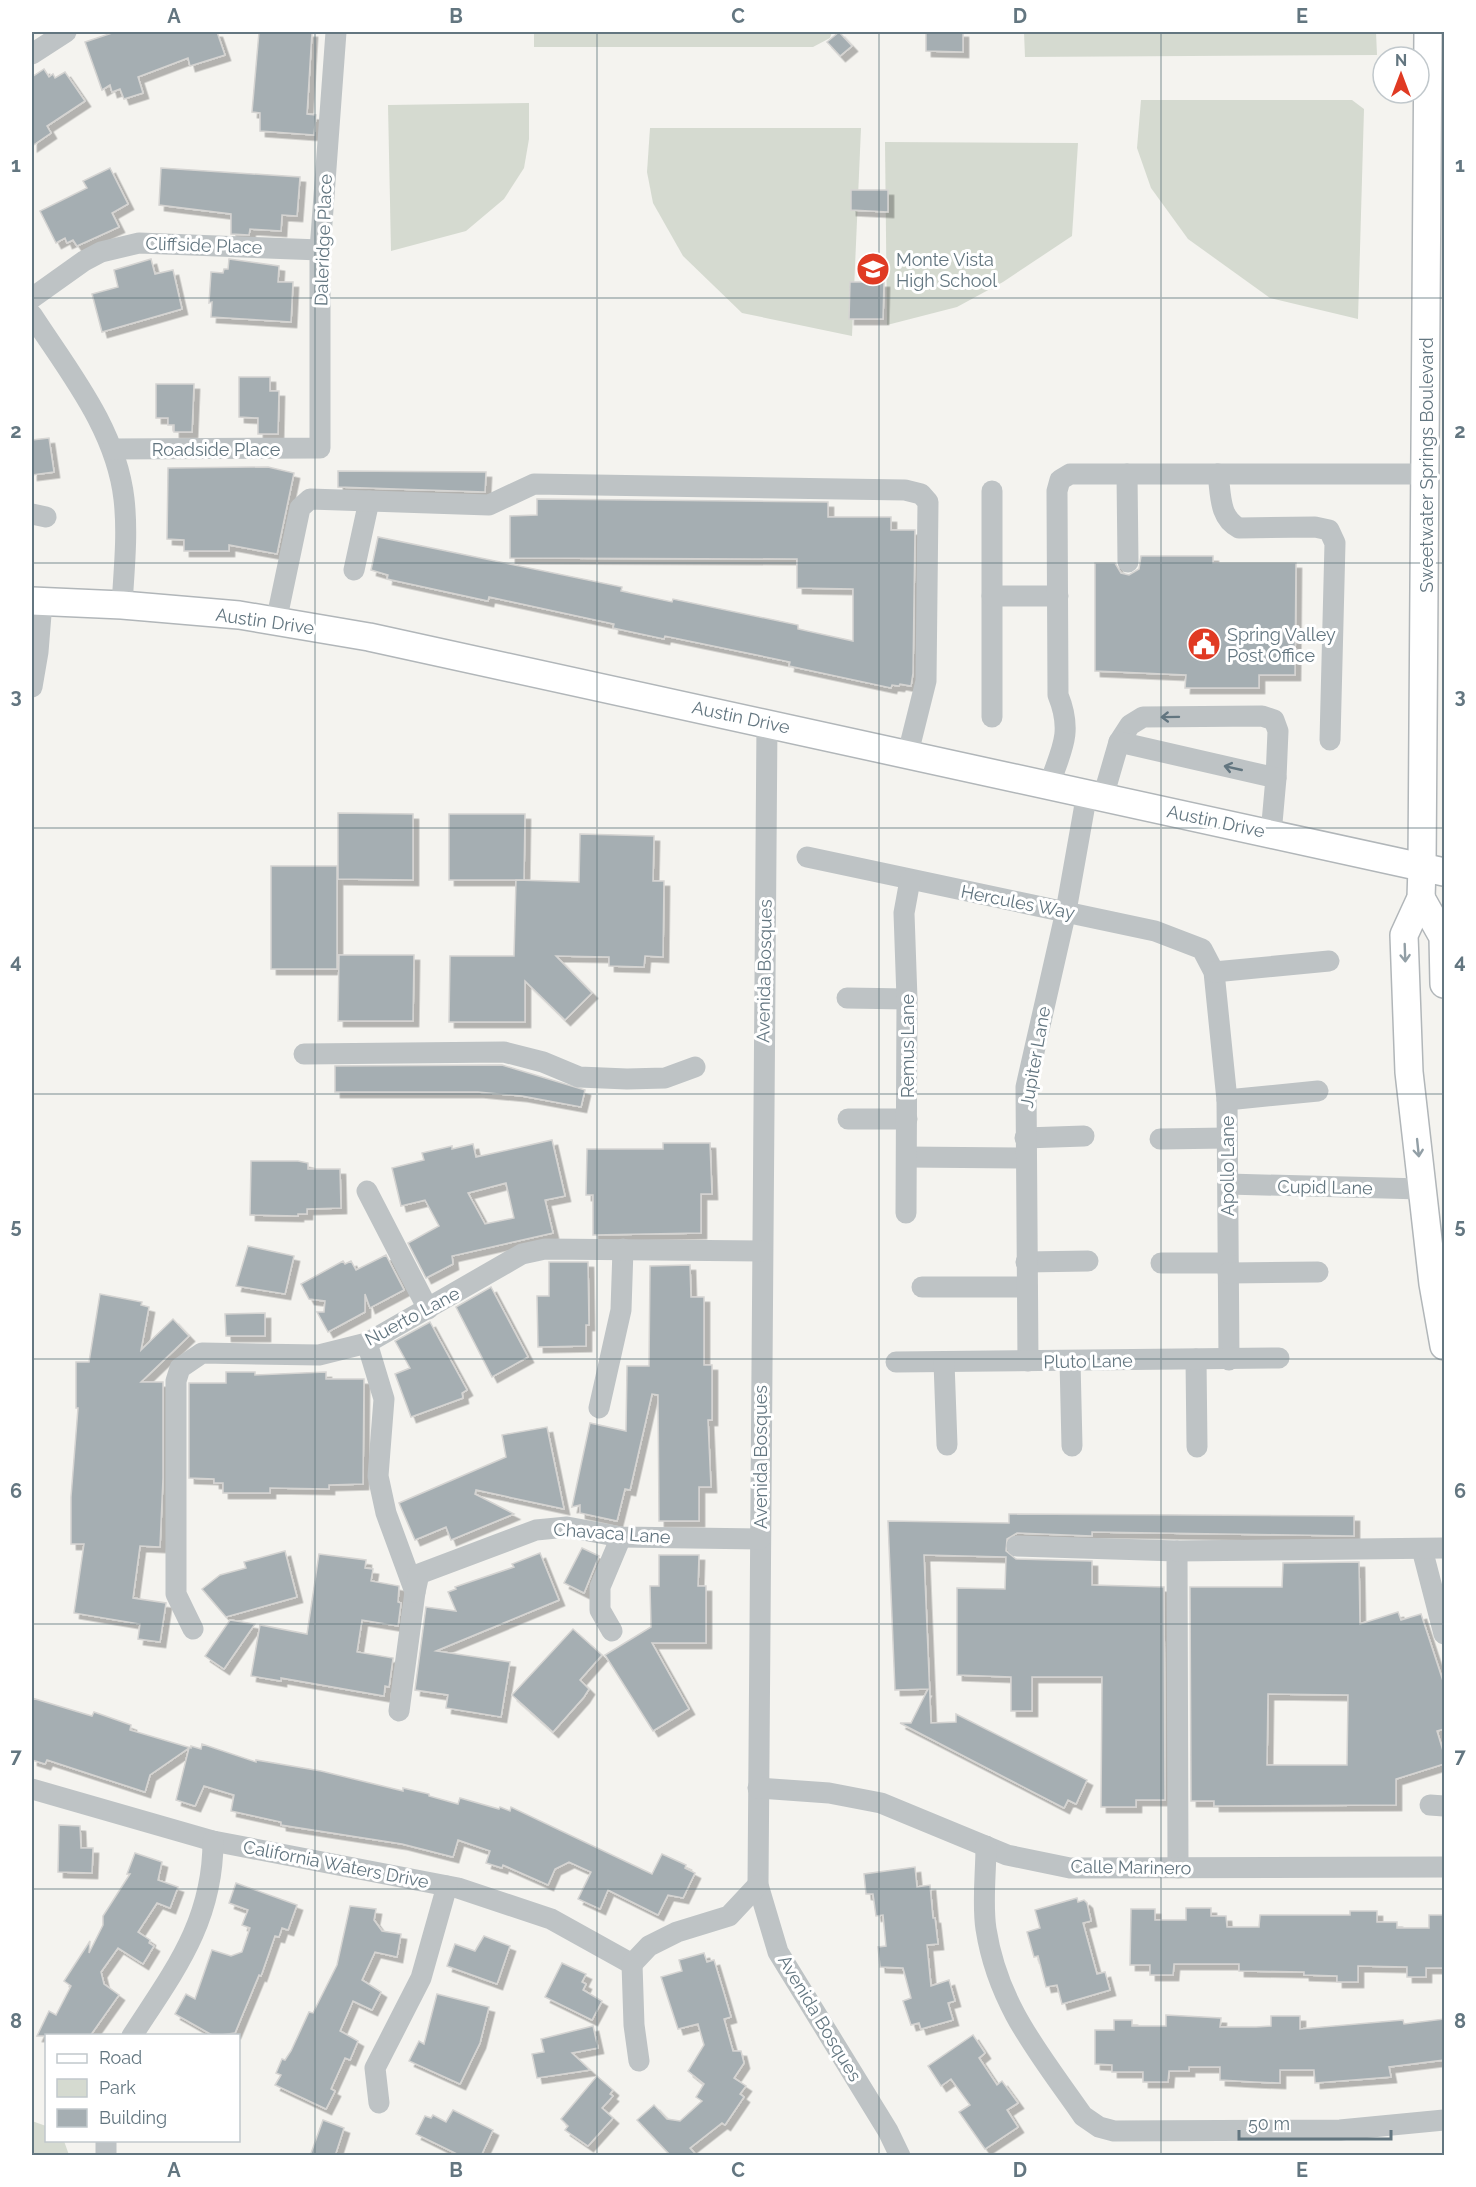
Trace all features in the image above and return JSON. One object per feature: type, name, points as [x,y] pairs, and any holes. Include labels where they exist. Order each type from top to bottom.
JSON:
[{"type":"main road","name":"Sweetwater Springs Boulevard","points":[[1428,32],[1436,163],[1426,474],[1433,869],[1404,935],[1409,1072],[1433,1195],[1433,1284],[1444,1346]]},
{"type":"main road","name":"Austin Drive","points":[[37,602],[122,605],[239,615],[369,637],[1433,869]]},
{"type":"main road","points":[[1421,898],[1443,937],[1444,984]]},
{"type":"street","points":[[32,54],[66,32]]},
{"type":"street","name":"Daleridge Place","points":[[320,448],[320,250],[336,32]]},
{"type":"street","name":"Cliffside Place","points":[[32,298],[84,261],[101,252],[139,243],[320,250]]},
{"type":"street","points":[[32,315],[86,398],[112,449],[124,498],[126,523],[122,605]]},
{"type":"street","name":"Roadside Place","points":[[112,449],[320,448]]},
{"type":"street","points":[[1049,785],[1066,735],[1067,716],[1059,695],[1057,490],[1060,480],[1070,474],[1426,474]]},
{"type":"street","points":[[1127,474],[1128,562]]},
{"type":"street","points":[[1218,474],[1222,509],[1228,522],[1239,528],[1315,526],[1329,530],[1335,543],[1330,740]]},
{"type":"street","points":[[276,622],[300,508],[310,499],[489,505],[534,484],[904,490],[921,494],[928,502],[926,681],[908,753]]},
{"type":"street","points":[[992,491],[992,717]]},
{"type":"street","points":[[354,570],[369,501]]},
{"type":"street","points":[[992,596],[1058,596]]},
{"type":"street","points":[[32,687],[38,652],[37,602]]},
{"type":"street","points":[[1271,834],[1276,778],[1278,731],[1274,720],[1262,716],[1143,717],[1130,725],[1119,742],[1276,778]]},
{"type":"street","name":"Avenida Bosques","points":[[766,722],[758,1885],[778,1952],[888,2131],[900,2156]]},
{"type":"street","name":"Jupiter Lane","points":[[1028,1361],[1026,1087],[1095,795],[1119,742]]},
{"type":"street","name":"Hercules Way","points":[[807,857],[1155,931],[1202,949],[1214,972]]},
{"type":"street","name":"Remus Lane","points":[[906,1213],[907,999],[904,913],[910,880]]},
{"type":"street","points":[[1214,972],[1329,962]]},
{"type":"street","name":"Apollo Lane","points":[[1214,972],[1227,1100],[1229,1360]]},
{"type":"street","points":[[847,998],[907,999]]},
{"type":"street","points":[[304,1054],[504,1052],[543,1062],[579,1077],[627,1079],[665,1078],[695,1067]]},
{"type":"street","points":[[1227,1100],[1318,1091]]},
{"type":"street","points":[[848,1119],[907,1119]]},
{"type":"street","points":[[907,1157],[1025,1148],[1084,1136]]},
{"type":"street","points":[[1160,1139],[1227,1138]]},
{"type":"street","name":"Cupid Lane","points":[[1228,1184],[1433,1195]]},
{"type":"street","points":[[367,1191],[428,1309]]},
{"type":"street","name":"Nuerto Lane","points":[[193,1629],[176,1594],[176,1381],[180,1368],[202,1353],[319,1355],[367,1343],[522,1254],[545,1249],[762,1251]]},
{"type":"street","points":[[599,1408],[621,1310],[622,1249]]},
{"type":"street","points":[[1026,1262],[1088,1262]]},
{"type":"street","points":[[1161,1263],[1318,1272]]},
{"type":"street","points":[[922,1287],[1027,1287]]},
{"type":"street","points":[[367,1343],[384,1399],[378,1476],[386,1513],[415,1592],[399,1711]]},
{"type":"street","name":"Pluto Lane","points":[[896,1362],[1279,1358]]},
{"type":"street","points":[[1196,1359],[1197,1447]]},
{"type":"street","points":[[1070,1361],[1072,1446]]},
{"type":"street","points":[[944,1362],[947,1445]]},
{"type":"street","name":"Chavaca Lane","points":[[415,1592],[419,1574],[536,1530],[567,1527],[621,1537],[760,1539]]},
{"type":"street","points":[[612,1631],[600,1610],[600,1587],[621,1537]]},
{"type":"street","points":[[1017,1546],[1177,1551],[1444,1548]]},
{"type":"street","points":[[1422,1549],[1444,1634]]},
{"type":"street","points":[[1177,1551],[1178,1868]]},
{"type":"street","name":"Calle Marinero","points":[[758,1788],[830,1793],[882,1803],[1007,1855],[1070,1868],[1444,1867]]},
{"type":"street","name":"California Waters Drive","points":[[32,1789],[213,1841],[447,1886],[551,1919],[632,1964]]},
{"type":"street","points":[[133,2034],[185,1956],[202,1911],[213,1865],[213,1841]]},
{"type":"street","points":[[986,1846],[986,1928],[1001,1987],[1016,2021],[1083,2115],[1099,2127],[1114,2131],[1340,2130],[1444,2120]]},
{"type":"street","points":[[639,2061],[634,2025],[632,1964],[649,1946],[677,1932],[729,1916],[758,1885]]},
{"type":"street","points":[[379,2103],[375,2068],[421,1978],[447,1886]]},
{"type":"green space","points":[[534,32],[832,32],[830,38],[813,47],[534,47]]},
{"type":"green space","points":[[1024,32],[1376,32],[1377,45],[1371,45],[1371,55],[1025,57]]},
{"type":"green space","points":[[1141,100],[1352,100],[1364,109],[1358,319],[1270,298],[1188,239],[1151,188],[1137,148]]},
{"type":"green space","points":[[529,103],[529,139],[524,168],[504,199],[466,231],[391,251],[388,105]]},
{"type":"green space","points":[[650,128],[861,128],[852,336],[742,313],[683,256],[653,203],[647,172]]},
{"type":"green space","points":[[885,142],[1078,143],[1072,236],[1003,282],[957,307],[887,325]]},
{"type":"green space","points":[[32,2121],[45,2126],[45,2142],[64,2142],[69,2155],[32,2155]]},
{"type":"building","points":[[115,32],[217,32],[225,55],[190,66],[188,58],[138,77],[143,93],[124,99],[120,89],[112,92],[110,85],[102,90],[85,42]]},
{"type":"building","points":[[259,32],[312,32],[307,114],[316,115],[314,135],[260,131],[260,113],[252,112]]},
{"type":"building","points":[[839,32],[852,46],[840,56],[827,42]]},
{"type":"building","points":[[926,32],[963,32],[963,52],[926,51]]},
{"type":"building","points":[[44,69],[49,77],[53,74],[55,78],[65,72],[85,101],[47,126],[51,133],[32,146],[32,77]]},
{"type":"building","points":[[110,168],[128,204],[112,213],[119,227],[77,246],[73,240],[67,243],[65,238],[56,243],[40,211],[87,188],[83,181]]},
{"type":"building","points":[[161,168],[300,177],[297,216],[282,215],[281,231],[250,229],[249,235],[231,234],[231,214],[159,205]]},
{"type":"building","points":[[851,190],[888,190],[888,212],[851,210]]},
{"type":"building","points":[[151,259],[155,274],[173,270],[182,309],[102,332],[92,294],[118,287],[114,270]]},
{"type":"building","points":[[229,259],[279,266],[278,282],[293,282],[291,322],[211,317],[212,302],[209,303],[211,272],[223,273],[224,269],[228,269]]},
{"type":"building","points":[[850,282],[884,282],[883,319],[849,319]]},
{"type":"building","points":[[239,377],[270,377],[270,391],[279,391],[278,434],[258,434],[258,418],[239,417]]},
{"type":"building","points":[[156,384],[194,384],[192,432],[174,432],[174,425],[168,425],[168,418],[156,418]]},
{"type":"building","points":[[49,438],[54,472],[32,475],[32,440]]},
{"type":"building","points":[[268,467],[294,473],[277,554],[229,545],[229,551],[184,551],[184,540],[167,539],[168,468]]},
{"type":"building","points":[[338,471],[486,472],[485,492],[338,487]]},
{"type":"building","points":[[537,499],[828,502],[828,517],[891,517],[891,530],[915,530],[911,686],[900,684],[899,686],[892,685],[891,688],[789,666],[790,662],[665,636],[664,639],[613,628],[614,624],[489,597],[488,601],[387,579],[388,575],[371,570],[378,537],[622,587],[621,591],[672,602],[673,599],[798,625],[798,629],[853,641],[853,589],[797,588],[797,559],[510,558],[510,516],[537,515]]},
{"type":"building","points":[[1141,556],[1213,556],[1213,563],[1296,563],[1295,675],[1259,675],[1259,688],[1185,688],[1186,675],[1095,671],[1095,563],[1115,563],[1121,573],[1129,575],[1139,569]]},
{"type":"building","points":[[338,813],[413,814],[413,880],[338,879]]},
{"type":"building","points":[[449,814],[525,814],[524,880],[449,880]]},
{"type":"building","points":[[580,834],[654,836],[653,881],[664,881],[663,957],[645,956],[644,967],[609,966],[609,957],[556,956],[592,993],[565,1020],[525,981],[525,1022],[449,1022],[450,956],[514,956],[516,880],[579,882]]},
{"type":"building","points":[[271,866],[337,866],[337,969],[271,969]]},
{"type":"building","points":[[339,955],[414,955],[413,1021],[338,1021]]},
{"type":"building","points":[[502,1065],[585,1090],[581,1107],[522,1096],[478,1092],[335,1092],[335,1066]]},
{"type":"building","points":[[552,1140],[565,1196],[545,1200],[553,1233],[452,1256],[453,1264],[426,1278],[408,1243],[439,1226],[425,1200],[401,1206],[392,1168],[424,1160],[422,1153],[452,1146],[452,1149],[473,1144],[476,1157]],"holes":[[[506,1183],[514,1218],[485,1224],[468,1193]]]},
{"type":"building","points":[[663,1143],[710,1143],[712,1194],[701,1194],[701,1233],[593,1235],[593,1195],[586,1195],[587,1149],[663,1149]]},
{"type":"building","points":[[251,1161],[298,1161],[308,1163],[308,1169],[340,1169],[341,1208],[307,1209],[307,1214],[298,1214],[298,1216],[250,1215]]},
{"type":"building","points":[[248,1246],[294,1256],[285,1294],[236,1286]]},
{"type":"building","points":[[386,1255],[404,1290],[370,1308],[365,1294],[365,1312],[328,1332],[317,1312],[324,1312],[325,1301],[309,1299],[301,1284],[343,1261],[345,1264],[351,1261],[356,1270]]},
{"type":"building","points":[[549,1262],[588,1262],[589,1325],[586,1325],[586,1346],[538,1347],[537,1296],[549,1296]]},
{"type":"building","points":[[690,1265],[691,1297],[704,1297],[704,1365],[712,1365],[712,1420],[708,1420],[711,1487],[699,1487],[699,1521],[659,1521],[658,1395],[652,1394],[630,1490],[625,1489],[617,1521],[580,1513],[580,1505],[572,1507],[590,1423],[626,1431],[627,1366],[649,1366],[650,1266]]},
{"type":"building","points":[[491,1287],[528,1357],[492,1377],[456,1307]]},
{"type":"building","points":[[100,1294],[142,1302],[141,1305],[149,1307],[141,1350],[173,1319],[189,1336],[141,1382],[163,1382],[163,1478],[160,1547],[140,1546],[133,1598],[166,1603],[160,1642],[138,1639],[140,1624],[74,1613],[84,1544],[71,1544],[71,1497],[78,1408],[76,1408],[76,1362],[89,1362]]},
{"type":"building","points":[[265,1313],[265,1336],[226,1336],[225,1314]]},
{"type":"building","points":[[430,1322],[467,1390],[462,1393],[463,1398],[411,1417],[395,1374],[410,1368],[395,1341]]},
{"type":"building","points":[[226,1372],[255,1372],[255,1375],[326,1372],[326,1379],[364,1379],[363,1484],[329,1485],[329,1489],[270,1488],[270,1493],[223,1493],[223,1483],[214,1483],[214,1479],[189,1478],[189,1383],[226,1383]]},
{"type":"building","points":[[547,1427],[564,1509],[476,1490],[475,1494],[514,1514],[451,1540],[446,1527],[415,1540],[399,1503],[506,1457],[502,1435]]},
{"type":"building","points":[[1009,1514],[1354,1516],[1354,1536],[1092,1532],[1092,1536],[1017,1533],[1007,1539],[1006,1551],[1016,1559],[1092,1561],[1092,1585],[1164,1587],[1165,1800],[1136,1800],[1136,1807],[1101,1807],[1102,1677],[1032,1677],[1032,1711],[1011,1711],[1011,1677],[957,1675],[957,1588],[1005,1589],[1006,1557],[924,1555],[931,1723],[956,1722],[956,1714],[1087,1780],[1076,1804],[1068,1800],[1064,1808],[900,1723],[911,1723],[928,1689],[895,1690],[888,1521],[1009,1523]]},
{"type":"building","points":[[582,1548],[599,1556],[584,1593],[564,1583]]},
{"type":"building","points":[[285,1551],[297,1597],[226,1617],[202,1589],[220,1575],[246,1568],[244,1562]]},
{"type":"building","points":[[540,1553],[559,1600],[436,1651],[510,1662],[501,1717],[446,1708],[448,1695],[415,1690],[426,1607],[456,1611],[448,1592],[456,1589],[455,1587],[514,1567],[512,1564]]},
{"type":"building","points":[[319,1554],[366,1560],[365,1568],[373,1569],[371,1581],[399,1586],[398,1602],[401,1603],[398,1626],[362,1620],[357,1652],[393,1658],[389,1687],[385,1686],[384,1696],[281,1678],[281,1681],[251,1676],[260,1625],[307,1634]]},
{"type":"building","points":[[659,1555],[699,1555],[698,1586],[706,1586],[706,1643],[652,1643],[689,1709],[653,1731],[605,1655],[651,1627],[650,1586],[659,1586]]},
{"type":"building","points":[[1359,1562],[1360,1624],[1398,1612],[1401,1620],[1421,1614],[1444,1684],[1444,1729],[1437,1731],[1444,1754],[1444,1764],[1396,1779],[1396,1805],[1214,1806],[1214,1801],[1191,1801],[1190,1587],[1282,1587],[1283,1563]],"holes":[[[1268,1694],[1348,1695],[1347,1765],[1267,1765]]]},
{"type":"building","points":[[230,1620],[255,1624],[224,1669],[205,1656]]},
{"type":"building","points":[[573,1629],[602,1655],[580,1680],[589,1689],[584,1697],[553,1732],[512,1695]]},
{"type":"building","points":[[32,1698],[92,1716],[94,1712],[131,1725],[130,1730],[191,1748],[191,1746],[201,1749],[202,1744],[256,1762],[256,1760],[321,1771],[403,1791],[403,1788],[458,1804],[460,1798],[510,1811],[511,1807],[652,1874],[662,1854],[686,1865],[685,1868],[695,1873],[683,1898],[668,1895],[658,1915],[608,1890],[600,1909],[578,1899],[591,1872],[569,1862],[555,1869],[548,1885],[503,1865],[502,1868],[486,1863],[490,1851],[458,1840],[453,1857],[402,1844],[281,1825],[281,1822],[231,1811],[234,1795],[204,1786],[195,1806],[176,1800],[189,1748],[150,1775],[145,1792],[47,1760],[45,1764],[32,1760]]},
{"type":"building","points":[[59,1825],[80,1826],[81,1848],[93,1848],[92,1873],[58,1872]]},
{"type":"building","points":[[135,1853],[162,1862],[158,1880],[178,1887],[170,1908],[157,1903],[138,1932],[150,1940],[149,1943],[154,1946],[143,1964],[118,1948],[101,1972],[104,1984],[119,1995],[91,2034],[37,2036],[49,2011],[56,2015],[71,1986],[64,1981],[90,1941],[89,1953],[103,1925],[103,1916],[130,1874],[127,1874]]},
{"type":"building","points":[[915,1867],[917,1887],[930,1885],[933,1918],[935,1918],[938,1944],[927,1945],[931,1986],[949,1980],[955,2001],[948,2003],[953,2020],[921,2029],[919,2023],[911,2025],[903,2001],[911,1998],[903,1968],[880,1967],[878,1947],[886,1946],[883,1915],[876,1916],[873,1894],[866,1894],[864,1874]]},
{"type":"building","points":[[236,1883],[297,1905],[288,1930],[282,1928],[279,1937],[275,1936],[261,1976],[259,1975],[235,2033],[210,2034],[175,2014],[186,1994],[195,1999],[212,1950],[231,1956],[242,1952],[250,1928],[242,1925],[248,1910],[229,1903]]},
{"type":"building","points":[[1077,1898],[1078,1902],[1084,1900],[1087,1903],[1091,1921],[1083,1923],[1097,1974],[1105,1972],[1110,1990],[1062,2004],[1057,1985],[1046,1987],[1038,1956],[1034,1957],[1027,1932],[1040,1928],[1035,1910]]},
{"type":"building","points":[[350,1906],[376,1909],[374,1920],[382,1931],[401,1934],[397,1957],[375,1952],[362,1980],[381,1992],[372,2010],[353,2001],[340,2031],[358,2041],[350,2060],[345,2058],[331,2089],[335,2091],[326,2109],[275,2085],[281,2075],[276,2073],[282,2059],[285,2060],[291,2051],[309,2012],[313,2013],[337,1965]]},
{"type":"building","points":[[1186,1908],[1211,1908],[1211,1916],[1226,1916],[1227,1927],[1259,1927],[1260,1915],[1350,1915],[1350,1911],[1377,1911],[1377,1922],[1397,1922],[1397,1928],[1429,1928],[1429,1915],[1444,1915],[1444,1968],[1426,1968],[1426,1977],[1407,1977],[1407,1967],[1358,1966],[1358,1982],[1337,1982],[1337,1976],[1304,1975],[1304,1972],[1239,1971],[1239,1964],[1174,1964],[1173,1975],[1150,1975],[1150,1965],[1130,1965],[1131,1909],[1155,1909],[1155,1920],[1186,1920]]},
{"type":"building","points":[[484,1936],[510,1946],[497,1984],[447,1966],[455,1944],[475,1951]]},
{"type":"building","points":[[704,1953],[707,1962],[714,1960],[731,2017],[724,2019],[733,2051],[741,2051],[744,2063],[734,2078],[746,2086],[740,2094],[744,2097],[725,2125],[722,2123],[690,2148],[697,2156],[671,2156],[637,2120],[654,2105],[667,2119],[680,2121],[702,2101],[696,2097],[704,2084],[688,2071],[704,2045],[698,2024],[678,2029],[661,1977],[682,1971],[679,1960]]},
{"type":"building","points":[[562,1963],[586,1974],[582,1982],[586,1984],[583,1990],[602,2001],[592,2020],[545,1997]]},
{"type":"building","points":[[437,1994],[489,2007],[480,2043],[460,2084],[409,2061],[419,2041],[424,2044]]},
{"type":"building","points":[[1166,2015],[1221,2018],[1220,2027],[1271,2026],[1271,2016],[1300,2016],[1300,2029],[1403,2020],[1404,2024],[1444,2019],[1444,2060],[1389,2067],[1391,2077],[1315,2083],[1314,2070],[1280,2070],[1280,2083],[1220,2080],[1220,2067],[1189,2067],[1189,2071],[1169,2071],[1168,2082],[1143,2082],[1143,2072],[1112,2072],[1112,2065],[1095,2064],[1095,2030],[1114,2030],[1114,2020],[1132,2020],[1132,2026],[1166,2026]]},
{"type":"building","points":[[593,2026],[598,2048],[572,2053],[590,2070],[537,2078],[532,2054],[544,2052],[541,2039]]},
{"type":"building","points":[[973,2035],[985,2053],[979,2058],[997,2085],[1002,2081],[1018,2103],[1007,2110],[1018,2127],[985,2149],[959,2112],[970,2105],[951,2079],[941,2086],[928,2066]]},
{"type":"building","points":[[597,2076],[613,2090],[610,2094],[613,2096],[602,2108],[613,2118],[588,2146],[565,2130],[568,2126],[561,2119]]},
{"type":"building","points":[[453,2110],[493,2130],[481,2156],[461,2156],[416,2134],[425,2116],[431,2118],[433,2115],[446,2122]]},
{"type":"building","points":[[323,2120],[344,2128],[335,2156],[310,2156]]},
{"type":"place","name":"Monte Vista High School","points":[[873,269]]},
{"type":"place","name":"Spring Valley Post Office","points":[[1204,644]]}]
